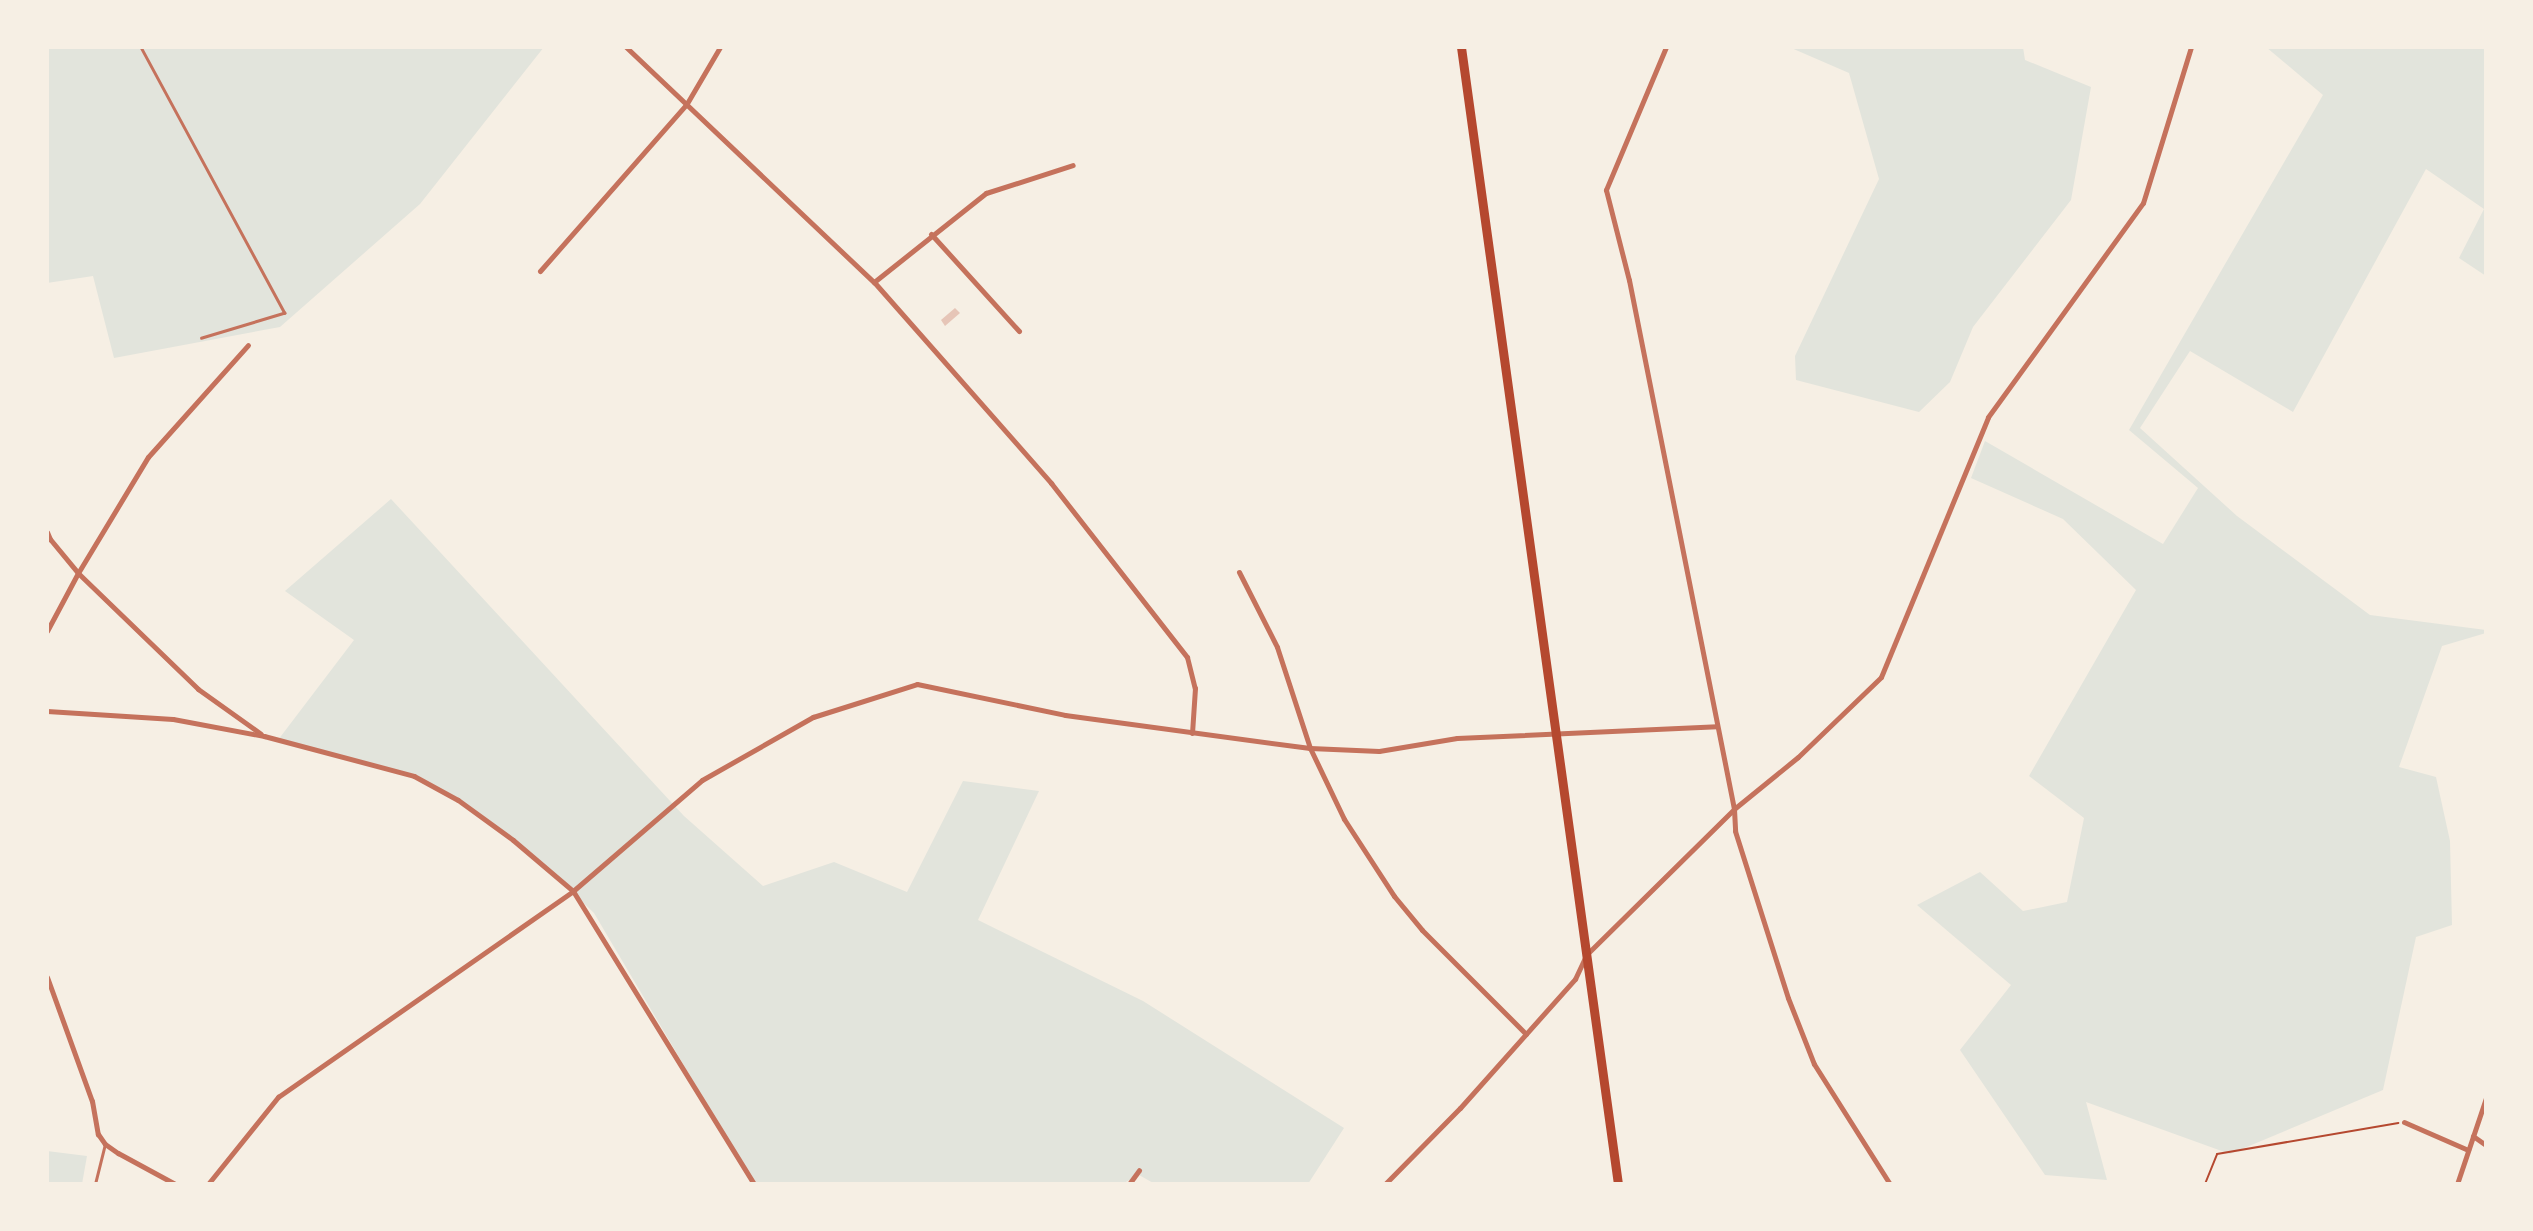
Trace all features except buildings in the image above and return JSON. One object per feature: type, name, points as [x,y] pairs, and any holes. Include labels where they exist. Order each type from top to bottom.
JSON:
[{"type":"main road","points":[[1461,47],[1618,1184]]},
{"type":"street","points":[[626,47],[874,282],[1051,482],[1187,657],[1195,688],[1192,733]]},
{"type":"street","points":[[540,271],[686,105],[720,47]]},
{"type":"street","points":[[1666,47],[1606,190],[1629,280],[1734,809],[1735,831],[1788,998],[1814,1064],[1890,1184]]},
{"type":"street","points":[[1385,1184],[1460,1108],[1526,1034],[1574,979],[1586,955],[1734,809],[1798,757],[1881,677],[1988,417],[2143,203],[2191,47]]},
{"type":"street","points":[[874,282],[931,234],[986,193],[1073,165]]},
{"type":"street","points":[[931,234],[1019,331]]},
{"type":"street","points":[[47,631],[78,573],[148,457],[248,345]]},
{"type":"street","points":[[47,531],[50,539],[78,573],[198,690],[264,736]]},
{"type":"street","points":[[1239,572],[1277,647],[1310,748],[1343,819],[1394,896],[1422,930],[1526,1034]]},
{"type":"street","points":[[208,1184],[278,1097],[573,891],[702,780],[813,717],[917,684],[1065,715],[1310,748],[1379,751],[1457,738],[1717,726]]},
{"type":"street","points":[[47,711],[173,719],[264,736],[414,776],[458,800],[513,840],[573,891],[754,1184]]},
{"type":"street","points":[[47,977],[92,1101],[98,1134],[105,1144],[175,1184]]},
{"type":"street","points":[[2457,1184],[2486,1098]]},
{"type":"street","points":[[2404,1122],[2468,1150]]},
{"type":"street","points":[[2473,1136],[2486,1145]]},
{"type":"street","points":[[1129,1184],[1139,1170]]},
{"type":"lane","points":[[141,47],[285,313],[202,338]]},
{"type":"lane","points":[[95,1184],[105,1144]]},
{"type":"path","points":[[2205,1184],[2217,1154],[2404,1122]]},
{"type":"shaded area","points":[[47,47],[544,47],[420,204],[280,327],[114,358],[93,276],[47,283]]},
{"type":"shaded area","points":[[1789,47],[2023,47],[2025,60],[2091,87],[2071,200],[1973,327],[1950,382],[1919,412],[1796,380],[1795,356],[1879,179],[1849,73]]},
{"type":"shaded area","points":[[2266,47],[2486,47],[2486,276],[2459,258],[2484,209],[2426,169],[2293,412],[2190,351],[2140,428],[2237,516],[2370,615],[2486,630],[2486,633],[2442,646],[2399,767],[2436,777],[2450,841],[2452,925],[2416,937],[2383,1090],[2230,1154],[2086,1102],[2107,1180],[2045,1175],[1960,1050],[2011,985],[1917,905],[1980,872],[2023,911],[2067,902],[2084,818],[2029,776],[2136,590],[2063,519],[1971,478],[1985,441],[2163,544],[2198,488],[2129,430],[2323,95]]},
{"type":"shaded area","points":[[391,499],[684,816],[763,886],[834,862],[907,892],[963,781],[1039,791],[978,920],[1143,1001],[1344,1128],[1308,1184],[1155,1184],[1139,1175],[1122,1184],[754,1184],[594,913],[538,859],[462,804],[414,778],[278,740],[354,640],[285,591]]},
{"type":"shaded area","points":[[47,1151],[87,1156],[82,1184],[47,1184]]}]
